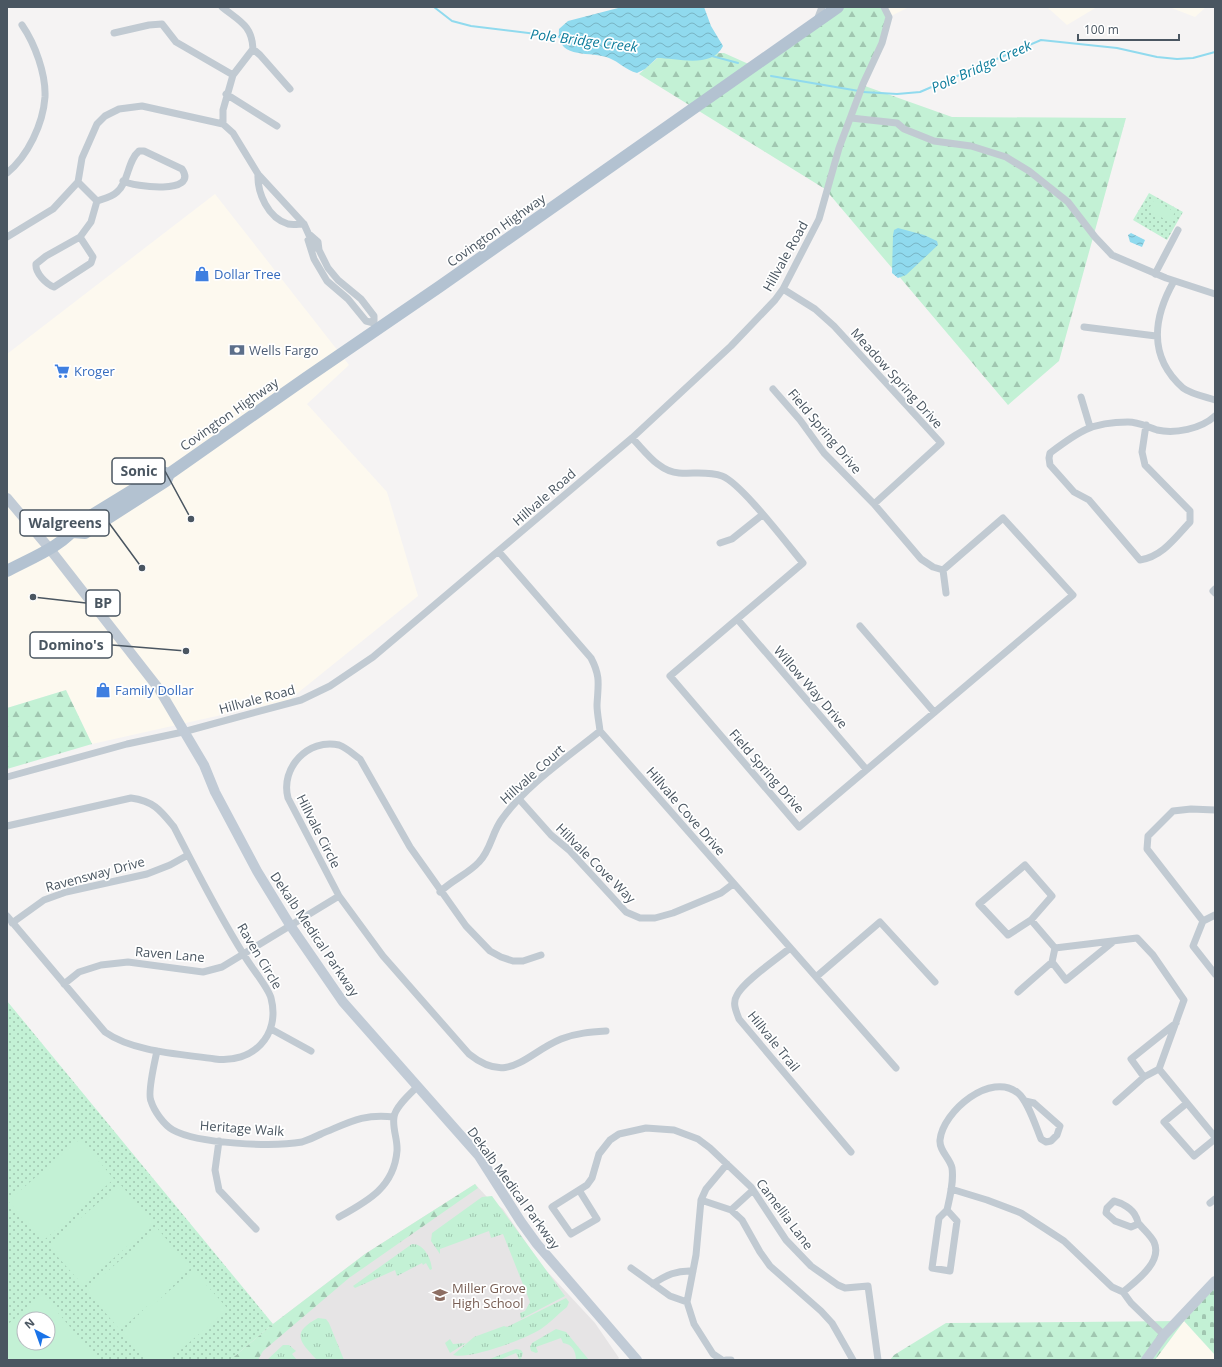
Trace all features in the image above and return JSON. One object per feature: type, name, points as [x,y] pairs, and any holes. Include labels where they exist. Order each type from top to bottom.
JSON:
[{"type":"main road","name":"Covington Highway","points":[[7,571],[49,548],[73,532],[79,523],[162,472],[168,474],[376,326],[838,7]]},
{"type":"main road","name":"Dekalb Medical Parkway","points":[[7,498],[49,548],[159,689],[204,766],[215,792],[257,871],[290,925],[343,1002],[479,1156],[521,1222],[537,1244],[637,1360]]},
{"type":"main road","points":[[1146,1360],[1164,1335],[1215,1281]]},
{"type":"street","points":[[222,7],[244,25],[252,36],[253,49],[233,75],[226,94],[223,110],[224,124]]},
{"type":"street","points":[[815,23],[822,7]]},
{"type":"street","name":"Hillvale Road","points":[[7,777],[127,744],[183,732],[301,700],[330,686],[373,657],[632,438],[731,346],[783,289],[819,219],[839,148],[863,84],[882,43],[889,17],[884,7]]},
{"type":"street","points":[[114,33],[149,24],[162,24],[176,42],[233,75]]},
{"type":"street","points":[[7,173],[21,158],[34,137],[45,97],[42,71],[28,33],[22,25]]},
{"type":"street","points":[[253,49],[290,89]]},
{"type":"street","points":[[226,94],[277,126]]},
{"type":"street","points":[[7,237],[53,209],[78,182],[82,158],[97,124],[105,116],[118,109],[142,106],[224,124],[233,133],[258,174],[304,224],[309,234],[318,242],[320,253],[328,268],[338,280],[361,299],[374,316],[376,326]]},
{"type":"street","points":[[851,118],[897,123],[904,129],[934,141],[971,146],[1006,157],[1029,171],[1068,202],[1095,237],[1112,255],[1155,274],[1215,294]]},
{"type":"street","points":[[97,201],[116,194],[121,188],[123,181],[134,155],[139,151],[144,151],[182,169],[184,173],[181,182],[175,187],[139,186],[123,181]]},
{"type":"street","points":[[258,174],[260,190],[272,215],[290,224],[304,224]]},
{"type":"street","points":[[78,182],[97,201]]},
{"type":"street","points":[[80,237],[93,257],[91,263],[54,287],[48,285],[40,276],[35,267],[36,264],[46,256],[80,237],[91,222],[97,201]]},
{"type":"street","points":[[1155,274],[1178,230]]},
{"type":"street","points":[[309,234],[308,246],[327,281],[348,298],[366,321],[376,326]]},
{"type":"street","points":[[314,259],[320,253]]},
{"type":"street","points":[[1174,281],[1164,298],[1157,322],[1157,346],[1168,369],[1184,389],[1215,400]]},
{"type":"street","name":"Meadow Spring Drive","points":[[783,289],[815,310],[834,326],[941,443],[874,504]]},
{"type":"street","points":[[1084,327],[1156,336]]},
{"type":"street","name":"Field Spring Drive","points":[[632,438],[661,468],[678,474],[702,472],[722,476],[737,486],[803,562],[738,620],[670,676],[799,827],[1073,595],[1003,518],[943,570],[933,567],[921,559],[874,504],[824,452],[800,420],[773,389]]},
{"type":"street","points":[[1080,398],[1090,427]]},
{"type":"street","points":[[1146,425],[1142,452],[1145,466],[1190,511],[1190,522],[1161,552],[1150,558],[1140,560],[1089,500],[1074,492],[1050,465],[1048,458],[1050,453],[1078,432],[1090,427],[1111,423],[1129,422],[1146,425],[1157,430],[1172,432],[1193,428],[1215,416]]},
{"type":"street","points":[[720,543],[732,539],[762,515]]},
{"type":"street","points":[[499,552],[591,658],[597,669],[600,682],[597,706],[600,731]]},
{"type":"street","points":[[943,570],[946,593]]},
{"type":"street","points":[[1215,590],[1213,591],[1215,593]]},
{"type":"street","name":"Willow Way Drive","points":[[738,620],[866,769]]},
{"type":"street","points":[[860,626],[934,712]]},
{"type":"street","name":"Hillvale Court","points":[[440,892],[448,883],[479,863],[488,850],[501,820],[519,799],[600,731]]},
{"type":"street","name":"Hillvale Cove Drive","points":[[600,731],[896,1068]]},
{"type":"street","name":"Hillvale Circle","points":[[541,955],[523,961],[513,961],[490,951],[466,926],[440,892],[410,847],[360,759],[349,750],[339,746],[318,746],[301,756],[290,768],[285,787],[299,822],[339,896],[398,974],[469,1054],[492,1068],[506,1068],[519,1064],[560,1040],[570,1036],[606,1031]]},
{"type":"street","name":"Raven Circle","points":[[7,826],[131,798],[144,800],[160,809],[174,828],[243,954],[271,997],[271,1029]]},
{"type":"street","name":"Hillvale Cove Way","points":[[519,799],[551,835],[569,850],[626,912],[640,918],[655,918],[673,913],[720,893],[733,884]]},
{"type":"street","points":[[1203,921],[1147,849],[1148,836],[1173,811],[1191,809],[1215,810]]},
{"type":"street","name":"Ravensway Drive","points":[[12,923],[44,900],[66,892],[147,874],[188,855]]},
{"type":"street","points":[[1025,865],[1052,896],[1031,920],[1008,935],[979,904],[1025,865]]},
{"type":"street","name":"Raven Lane","points":[[64,984],[79,972],[101,965],[128,962],[204,972],[222,967],[339,896]]},
{"type":"street","points":[[1215,915],[1203,921],[1193,946],[1215,974]]},
{"type":"street","points":[[7,916],[105,1032],[115,1040],[157,1051],[235,1060],[249,1054],[260,1046],[271,1029],[311,1051]]},
{"type":"street","points":[[1031,920],[1055,948]]},
{"type":"street","points":[[816,978],[880,922],[935,982]]},
{"type":"street","points":[[1055,948],[1137,938],[1153,955],[1184,1000],[1159,1069],[1144,1077],[1116,1102]]},
{"type":"street","points":[[1052,962],[1066,980],[1114,941]]},
{"type":"street","name":"Hillvale Trail","points":[[790,948],[746,985],[737,995],[734,1008],[739,1019],[851,1152]]},
{"type":"street","points":[[1018,992],[1052,962],[1055,948]]},
{"type":"street","points":[[1144,1077],[1131,1059],[1176,1022]]},
{"type":"street","name":"Heritage Walk","points":[[157,1051],[152,1074],[150,1100],[160,1116],[172,1129],[188,1136],[219,1141],[282,1144],[303,1142],[360,1118],[376,1114],[394,1117]]},
{"type":"street","points":[[1159,1069],[1215,1138],[1194,1156],[1164,1122],[1186,1103]]},
{"type":"street","points":[[947,1210],[957,1221],[950,1270],[932,1268],[939,1218],[947,1210],[951,1189],[952,1167],[943,1154],[940,1142],[943,1129],[958,1107],[982,1091],[1002,1085],[1020,1094],[1025,1101],[1041,1139],[1046,1142],[1051,1141],[1057,1135],[1060,1126],[1034,1103],[1025,1101]]},
{"type":"street","points":[[339,1217],[362,1204],[380,1191],[393,1172],[397,1150],[394,1117],[404,1100],[418,1086]]},
{"type":"street","name":"Camellia Lane","points":[[580,1190],[597,1219],[571,1234],[552,1207],[587,1185],[592,1178],[599,1154],[610,1140],[619,1134],[646,1128],[674,1130],[698,1139],[727,1164],[753,1190],[786,1240],[811,1266],[838,1285],[845,1288],[868,1286],[878,1360]]},
{"type":"street","points":[[219,1141],[215,1170],[219,1190],[256,1229]]},
{"type":"street","points":[[722,1360],[713,1354],[694,1324],[687,1302],[693,1271],[701,1200],[706,1189],[727,1164]]},
{"type":"street","points":[[951,1189],[1022,1213],[1064,1241],[1112,1287],[1123,1292],[1131,1303],[1164,1335]]},
{"type":"street","points":[[731,1210],[753,1190]]},
{"type":"street","points":[[701,1200],[731,1210],[742,1220],[760,1252],[770,1266],[821,1311],[832,1323],[853,1360]]},
{"type":"street","points":[[1123,1292],[1149,1267],[1156,1252],[1151,1237],[1138,1224],[1136,1216],[1120,1203],[1114,1201],[1107,1208],[1106,1213],[1115,1221],[1131,1227],[1138,1224]]},
{"type":"street","points":[[631,1268],[670,1296],[687,1302]]},
{"type":"street","points":[[653,1284],[674,1272],[693,1271]]},
{"type":"street","points":[[726,1360],[731,1360]]},
{"type":"shaded area","points":[[884,7],[909,7],[889,17]]},
{"type":"shaded area","points":[[1047,7],[1097,7],[1067,25]]},
{"type":"shaded area","points":[[1169,7],[1206,7],[1195,17]]},
{"type":"shaded area","points":[[215,194],[349,365],[307,404],[387,492],[418,596],[289,700],[92,744],[66,690],[7,708],[7,354]]},
{"type":"shaded area","name":"Miller Grove High School","points":[[475,1184],[487,1197],[503,1209],[542,1266],[595,1323],[619,1358],[617,1360],[230,1360],[273,1324],[365,1254]]},
{"type":"shaded area","points":[[1184,1321],[1215,1355],[1215,1360],[1155,1360]]},
{"type":"green space","points":[[834,7],[884,7],[889,17],[862,85],[952,117],[1126,118],[1059,361],[1008,405],[825,189],[639,74],[661,55],[724,53],[753,66]]},
{"type":"green space","points":[[1149,193],[1183,212],[1167,240],[1133,220]]},
{"type":"green space","points":[[1154,200],[1175,212],[1170,222],[1148,210]]},
{"type":"green space","points":[[66,690],[92,744],[7,769],[7,708]]},
{"type":"green space","points":[[7,1001],[273,1324],[230,1360],[7,1360]]},
{"type":"green space","points":[[80,1139],[114,1179],[43,1241],[8,1201]]},
{"type":"green space","points":[[120,1184],[154,1223],[83,1285],[48,1246]]},
{"type":"green space","points":[[475,1184],[478,1188],[349,1278],[263,1351],[258,1360],[230,1360],[273,1324],[365,1254]]},
{"type":"green space","points":[[492,1196],[565,1296],[521,1319],[520,1313],[525,1311],[530,1302],[503,1234],[491,1238],[489,1231],[440,1249],[440,1254],[431,1241],[432,1233],[482,1197]]},
{"type":"green space","points":[[157,1228],[191,1268],[120,1330],[86,1290]]},
{"type":"green space","points":[[412,1244],[420,1246],[426,1252],[432,1269],[430,1270],[426,1263],[423,1265],[422,1263],[397,1276],[395,1270],[355,1288],[353,1286]]},
{"type":"green space","points":[[193,1270],[228,1309],[169,1360],[146,1360],[122,1332]]},
{"type":"green space","points":[[1215,1287],[1215,1355],[1184,1321]]},
{"type":"green space","points":[[43,1295],[98,1360],[7,1360],[7,1325],[16,1318],[16,1351],[56,1351],[56,1311],[24,1311]]},
{"type":"green space","points":[[566,1298],[569,1302],[567,1307],[544,1327],[534,1333],[511,1343],[483,1352],[460,1356],[453,1355],[474,1337],[504,1326],[507,1327]]},
{"type":"green space","points":[[318,1318],[326,1319],[329,1323],[344,1360],[317,1360],[302,1343],[301,1333],[304,1328]]},
{"type":"green space","points":[[1184,1321],[1155,1360],[890,1360],[894,1355],[946,1323]]},
{"type":"green space","points":[[556,1329],[566,1332],[589,1360],[576,1360],[573,1348],[563,1343],[561,1338],[536,1347],[538,1352],[536,1353],[531,1351],[530,1347],[532,1343]]},
{"type":"green space","points":[[450,1339],[453,1344],[466,1343],[450,1353],[445,1343]]},
{"type":"green space","points":[[283,1345],[289,1345],[296,1351],[292,1354],[297,1360],[267,1360]]},
{"type":"green space","points":[[516,1349],[521,1350],[523,1353],[521,1359],[519,1359],[516,1353],[499,1360],[487,1360]]},
{"type":"water","points":[[622,7],[704,7],[711,26],[723,46],[718,53],[711,58],[703,60],[693,61],[657,58],[645,69],[637,73],[609,58],[576,52],[563,46],[560,39],[559,29],[568,21]]},
{"type":"water","points":[[898,228],[924,235],[937,241],[938,245],[906,275],[898,278],[892,273],[893,235],[894,230]]},
{"type":"water","points":[[1131,233],[1145,240],[1142,247],[1130,242],[1128,235]]},
{"type":"waterway","name":"Pole Bridge Creek","points":[[434,7],[452,21],[471,26],[561,37]]},
{"type":"waterway","name":"Pole Bridge Creek","points":[[863,92],[897,94],[920,92],[1041,40],[1117,48],[1157,57],[1177,59],[1193,58],[1215,52]]},
{"type":"waterway","name":"Pole Bridge Creek","points":[[712,56],[738,63]]},
{"type":"waterway","name":"Pole Bridge Creek","points":[[771,76],[859,91]]},
{"type":"place","name":"Dollar Tree","points":[[202,274]]},
{"type":"place","name":"Wells Fargo","points":[[237,350]]},
{"type":"place","name":"Kroger","points":[[62,371]]},
{"type":"place","name":"Sonic","points":[[191,519]]},
{"type":"place","name":"Walgreens","points":[[142,568]]},
{"type":"place","name":"BP","points":[[33,597]]},
{"type":"place","name":"Domino's","points":[[186,651]]},
{"type":"place","name":"Family Dollar","points":[[103,690]]},
{"type":"place","name":"Miller Grove High School","points":[[440,1295]]}]
